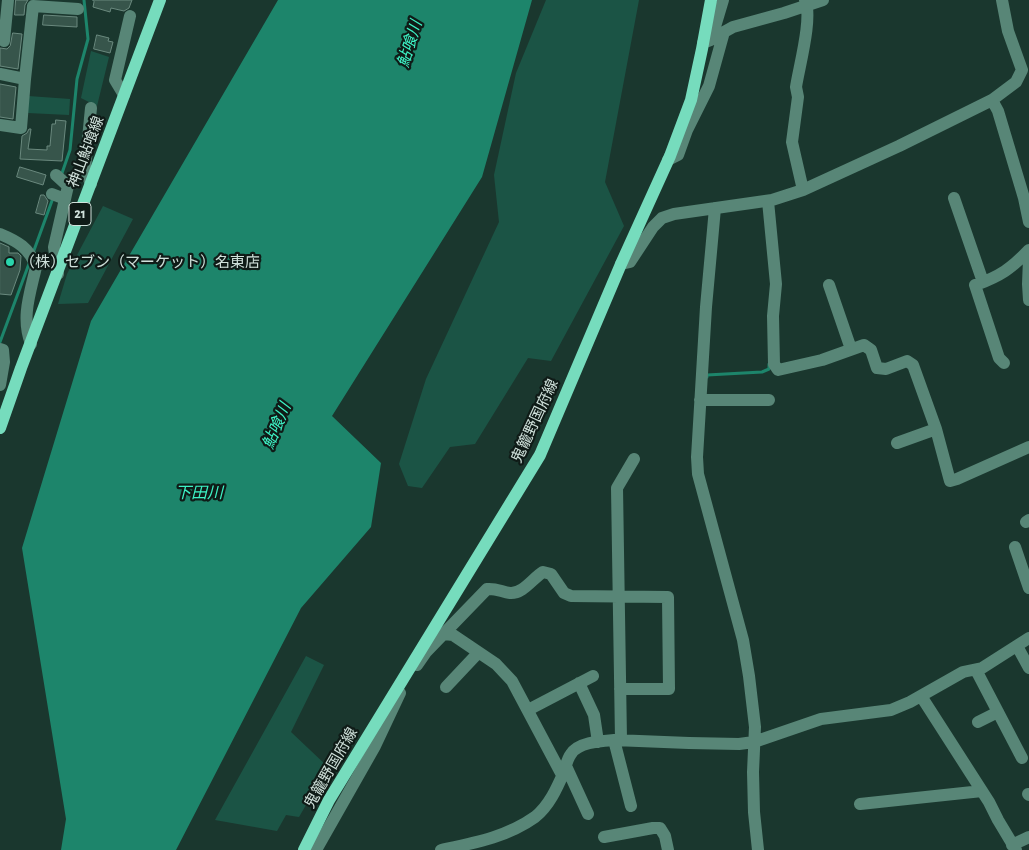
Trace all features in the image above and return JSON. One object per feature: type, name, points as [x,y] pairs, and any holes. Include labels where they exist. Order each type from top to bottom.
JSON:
[{"type":"main road","name":"神山鮎喰線","points":[[2,424],[160,0]]},
{"type":"main road","name":"鬼籠野国府線","points":[[304,850],[330,800],[540,455],[620,264],[668,160],[691,100],[711,0]]},
{"type":"street","points":[[4,40],[8,0]]},
{"type":"street","points":[[703,43],[711,40],[723,0]]},
{"type":"street","points":[[668,160],[678,155],[687,130],[709,86],[724,32],[732,27],[784,13],[807,3],[822,0]]},
{"type":"street","points":[[620,264],[630,262],[653,227],[662,218],[674,214],[768,201],[803,190],[899,146],[992,100],[1016,82],[1022,70],[1008,31],[1002,0]]},
{"type":"street","points":[[0,125],[21,128],[24,79],[33,3],[78,9]]},
{"type":"street","points":[[803,190],[792,142],[798,97],[796,87],[807,23],[807,3]]},
{"type":"street","points":[[124,95],[116,80],[130,16]]},
{"type":"street","points":[[0,74],[24,79]]},
{"type":"street","points":[[992,100],[998,112],[1024,198],[1029,222]]},
{"type":"street","points":[[91,108],[85,169],[91,184]]},
{"type":"street","points":[[56,176],[67,193],[54,248],[58,274]]},
{"type":"street","points":[[52,194],[67,193]]},
{"type":"street","points":[[954,198],[975,285],[1000,358],[1004,363]]},
{"type":"street","points":[[768,201],[776,284],[773,316],[774,364],[778,370],[822,360],[864,345],[871,350],[877,368],[886,369],[907,361],[913,364],[936,429],[950,481],[1029,447]]},
{"type":"street","points":[[715,208],[696,457],[698,474],[743,640],[755,727],[754,812],[758,850]]},
{"type":"street","points":[[0,234],[19,243],[36,267],[25,316],[26,332],[31,344]]},
{"type":"street","points":[[975,285],[994,278],[1012,267],[1029,250]]},
{"type":"street","points":[[1029,259],[1029,300]]},
{"type":"street","points":[[830,285],[850,349]]},
{"type":"street","points":[[0,385],[4,362],[1,349]]},
{"type":"street","points":[[700,400],[769,400]]},
{"type":"street","points":[[0,405],[2,424]]},
{"type":"street","points":[[897,443],[936,429]]},
{"type":"street","points":[[631,806],[617,740],[620,688],[618,488],[634,459]]},
{"type":"street","points":[[1015,547],[1029,588]]},
{"type":"street","points":[[316,850],[375,746],[406,675],[413,672],[426,652],[487,589],[493,588],[512,593],[523,589],[543,572],[551,574],[564,593],[571,596],[668,596],[669,689],[620,688]]},
{"type":"street","points":[[444,634],[453,635],[496,664],[512,682],[588,814]]},
{"type":"street","points":[[441,850],[497,844],[512,830],[536,816],[556,791],[571,752],[582,746],[617,740],[738,744],[754,742],[821,719],[890,710],[964,672],[982,668],[1029,638]]},
{"type":"street","points":[[1016,646],[1029,668]]},
{"type":"street","points":[[446,688],[470,664],[478,653]]},
{"type":"street","points":[[976,670],[998,712],[1016,757]]},
{"type":"street","points":[[528,710],[593,676]]},
{"type":"street","points":[[578,683],[594,715],[598,742]]},
{"type":"street","points":[[920,696],[982,791],[1014,848],[1029,837]]},
{"type":"street","points":[[978,722],[998,712]]},
{"type":"street","points":[[860,804],[874,796],[982,791]]},
{"type":"street","points":[[604,837],[660,828],[665,836],[668,850]]},
{"type":"shaded area","points":[[546,0],[639,0],[605,182],[624,226],[551,361],[528,358],[475,444],[450,447],[422,488],[408,486],[399,464],[426,379],[499,222],[494,175],[516,73]]},
{"type":"shaded area","points":[[91,51],[109,57],[97,106],[81,98]]},
{"type":"shaded area","points":[[28,96],[70,99],[69,115],[28,113]]},
{"type":"shaded area","points":[[103,206],[133,219],[88,303],[58,304],[67,274]]},
{"type":"shaded area","points":[[306,656],[324,665],[291,732],[328,767],[299,817],[286,815],[277,831],[215,820]]},
{"type":"water","name":"下田川","points":[[278,0],[532,0],[482,177],[332,416],[381,463],[371,527],[301,608],[176,850],[61,850],[66,819],[22,548],[91,321]]},
{"type":"building","points":[[16,0],[28,0],[25,5],[24,15],[15,15]]},
{"type":"building","points":[[93,0],[132,0],[129,8],[124,11],[111,8],[110,12],[93,7]]},
{"type":"building","points":[[44,15],[77,17],[77,27],[43,25]]},
{"type":"building","points":[[13,33],[22,34],[18,69],[0,66],[0,48],[7,49],[10,46]]},
{"type":"building","points":[[97,35],[109,38],[108,41],[113,42],[110,53],[94,49]]},
{"type":"building","points":[[0,84],[16,87],[13,119],[0,117]]},
{"type":"building","points":[[56,120],[66,121],[62,161],[20,159],[22,136],[31,129],[28,149],[47,150],[47,146],[50,146],[52,124],[55,124]]},
{"type":"building","points":[[20,167],[46,175],[43,185],[17,177]]},
{"type":"building","points":[[41,195],[44,195],[48,201],[44,215],[36,213]]},
{"type":"building","name":"（株）セブン（マーケット）名東店","points":[[0,243],[9,247],[9,253],[18,253],[21,256],[20,270],[11,295],[0,294]]},
{"type":"waterway","points":[[61,176],[70,150],[77,79],[88,39],[84,0]]},
{"type":"waterway","points":[[33,253],[53,198]]},
{"type":"waterway","points":[[0,342],[30,261]]},
{"type":"waterway","points":[[707,377],[707,375],[762,372],[769,369],[769,364]]},
{"type":"place","name":"（株）セブン（マーケット）名東店","points":[[10,262]]},
{"type":"water label","name":"鮎喰川","points":[[410,44]]},
{"type":"water label","name":"鮎喰川","points":[[277,426]]}]
